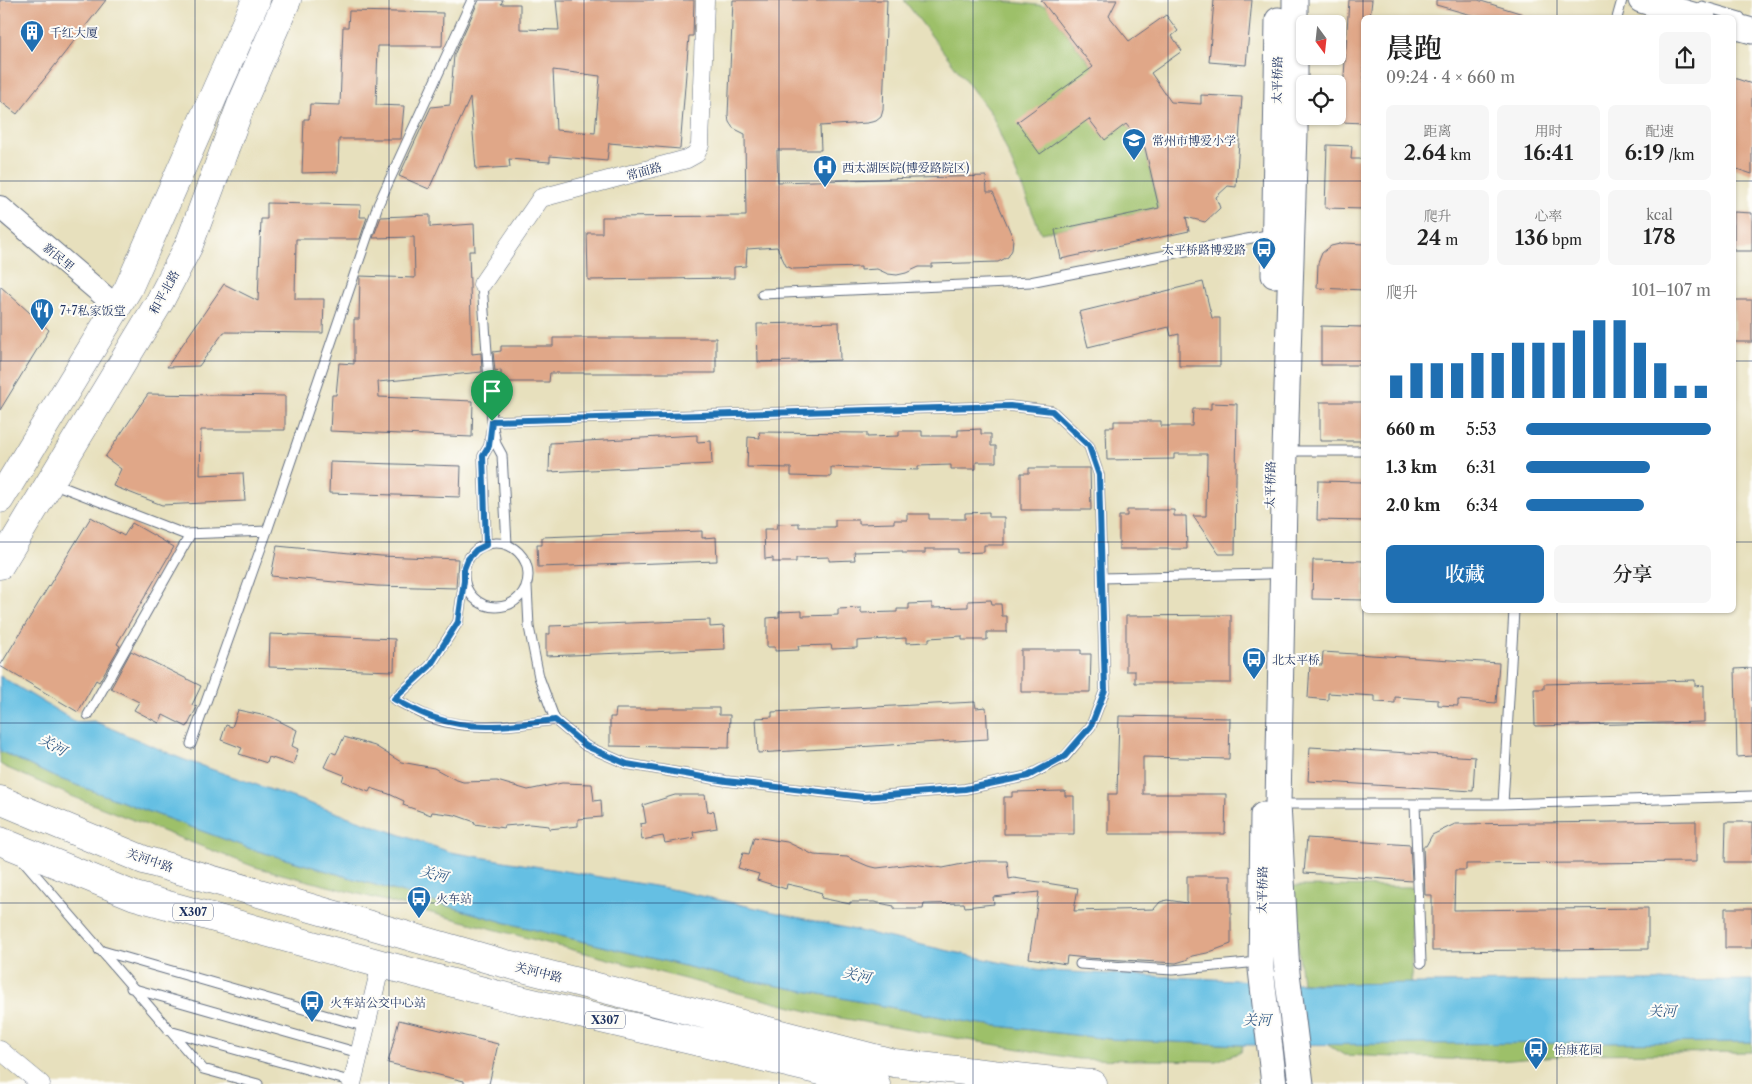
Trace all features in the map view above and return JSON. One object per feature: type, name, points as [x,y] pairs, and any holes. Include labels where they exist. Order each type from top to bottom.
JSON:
[{"type":"main road","points":[[0,499],[128,289],[256,0]]},
{"type":"main road","name":"和平北路","points":[[0,565],[160,302],[189,245],[241,105],[286,0]]},
{"type":"main road","name":"太平桥路","points":[[1262,966],[1279,0]]},
{"type":"main road","points":[[1295,0],[1295,132],[1285,451],[1278,804],[1286,973],[1300,1074]]},
{"type":"main road","points":[[1641,0],[1696,10]]},
{"type":"main road","points":[[1736,27],[1752,31]]},
{"type":"main road","name":"关河中路","points":[[0,800],[144,860],[495,961],[894,1063],[1093,1084]]},
{"type":"main road","name":"X307","points":[[3,848],[136,896],[381,964],[495,994],[842,1078]]},
{"type":"main road","points":[[1262,966],[1274,1075]]},
{"type":"main road","points":[[842,1078],[876,1084]]},
{"type":"street","name":"常面路","points":[[482,284],[541,198],[687,159],[696,154],[700,145],[705,0]]},
{"type":"street","name":"新民里","points":[[0,207],[117,307]]},
{"type":"street","points":[[352,1083],[381,964]]},
{"type":"street","points":[[0,1050],[41,1084]]},
{"type":"lane","points":[[191,744],[267,531],[378,205],[472,0]]},
{"type":"lane","points":[[1618,15],[1622,0]]},
{"type":"lane","points":[[1696,10],[1721,15]]},
{"type":"lane","points":[[1736,18],[1752,21]]},
{"type":"lane","points":[[762,294],[1030,282],[1274,234]]},
{"type":"lane","points":[[482,284],[492,421],[496,444],[502,455],[507,544]]},
{"type":"lane","points":[[492,421],[1010,406],[1052,411],[1089,446],[1099,475],[1105,690],[1091,726],[1065,756],[1028,776],[965,789],[863,797],[726,781],[627,764],[586,746],[555,720],[538,677],[529,628],[528,565],[523,556],[507,544],[496,543],[486,545],[476,550],[468,559],[464,569],[458,622],[430,666],[394,699],[432,718],[468,726],[510,726],[555,720]]},
{"type":"lane","points":[[486,545],[483,456],[489,446],[492,421]]},
{"type":"lane","points":[[1285,451],[1361,451]]},
{"type":"lane","points":[[49,482],[184,534],[267,531]]},
{"type":"lane","points":[[88,715],[190,535]]},
{"type":"lane","points":[[1102,578],[1268,574]]},
{"type":"lane","points":[[464,581],[468,591],[475,600],[496,608],[515,602],[527,586]]},
{"type":"lane","points":[[1503,804],[1514,613]]},
{"type":"lane","points":[[1278,804],[1503,804],[1752,796]]},
{"type":"lane","points":[[1415,804],[1421,963]]},
{"type":"lane","points":[[3,848],[98,950],[203,1069],[258,1084]]},
{"type":"lane","points":[[98,950],[366,1027]]},
{"type":"lane","points":[[1080,964],[1172,970],[1262,966]]},
{"type":"lane","points":[[131,988],[359,1053]]},
{"type":"lane","points":[[169,1031],[352,1083]]},
{"type":"green space","points":[[904,0],[994,0],[1046,6],[1093,68],[1126,124],[1145,148],[1159,208],[1041,233],[992,115]]},
{"type":"green space","points":[[0,751],[52,776],[251,849],[507,923],[726,976],[973,1023],[1109,1039],[1243,1045],[1241,1052],[1216,1061],[1078,1059],[823,1015],[255,867],[74,797],[5,767],[0,764]]},
{"type":"green space","points":[[1291,886],[1414,887],[1411,984],[1302,983]]},
{"type":"green space","points":[[1752,1042],[1752,1052],[1583,1054],[1499,1061],[1344,1055],[1326,1044]]},
{"type":"water","name":"关河","points":[[0,676],[76,722],[94,721],[182,759],[450,852],[666,888],[1012,965],[1048,971],[1317,984],[1752,980],[1752,1042],[1243,1045],[1109,1039],[973,1023],[726,976],[507,923],[251,849],[52,776],[0,751]]},
{"type":"building","name":"千红大厦","points":[[0,0],[106,0],[17,114],[0,101]]},
{"type":"building","points":[[479,0],[503,0],[501,4],[520,4],[520,29],[559,30],[556,0],[694,0],[693,36],[689,36],[680,149],[609,143],[607,161],[550,156],[550,162],[509,159],[510,167],[476,169],[470,98],[429,189],[399,176],[431,107],[450,105],[454,55]],"holes":[[[553,70],[600,76],[595,133],[556,130]]]},
{"type":"building","points":[[733,0],[887,0],[883,110],[881,117],[876,121],[867,123],[820,126],[821,150],[777,150],[778,182],[986,176],[987,192],[993,192],[1013,238],[1012,250],[1008,257],[998,262],[932,264],[932,267],[919,267],[897,275],[888,274],[877,269],[861,270],[861,267],[793,269],[786,266],[777,247],[747,249],[746,266],[734,267],[734,278],[588,280],[587,233],[602,233],[602,217],[746,216],[745,134],[733,128],[729,122],[728,115]]},
{"type":"building","points":[[1041,0],[1117,0],[1109,16],[1129,41],[1166,15],[1178,31],[1172,36],[1182,51],[1151,73],[1171,102],[1201,104],[1201,95],[1242,97],[1236,187],[1228,186],[1216,197],[1220,208],[1205,222],[1186,217],[1189,231],[1061,259],[1055,230],[1159,208],[1145,148],[1126,124],[1105,140],[1089,119],[1040,154],[1017,122],[1093,67]]},
{"type":"building","points":[[1214,0],[1252,0],[1246,65],[1209,62]]},
{"type":"building","points":[[1349,0],[1372,0],[1370,15],[1361,15],[1361,123],[1346,122],[1346,75],[1344,75]]},
{"type":"building","points":[[1436,0],[1478,0],[1523,15],[1471,15],[1436,5]]},
{"type":"building","points":[[349,11],[443,13],[442,46],[378,46],[376,105],[404,106],[401,139],[339,139],[338,172],[302,173],[304,119],[309,119],[310,104],[340,105],[343,27],[348,27]]},
{"type":"building","points":[[1736,79],[1752,84],[1752,174],[1736,169]]},
{"type":"building","points":[[1327,145],[1352,146],[1351,159],[1361,159],[1361,209],[1325,208]]},
{"type":"building","points":[[267,203],[361,205],[360,217],[367,217],[360,239],[296,239],[295,299],[324,299],[323,333],[224,332],[199,366],[167,367],[224,284],[258,301],[261,219],[267,219]]},
{"type":"building","points":[[1736,212],[1752,213],[1752,251],[1736,251]]},
{"type":"building","points":[[430,215],[430,227],[474,224],[475,251],[469,251],[472,354],[481,353],[482,372],[378,382],[379,397],[473,401],[472,437],[330,431],[332,395],[336,395],[339,363],[354,364],[354,319],[359,319],[360,276],[415,278],[414,237],[373,238],[381,217]]},
{"type":"building","points":[[1344,243],[1361,244],[1361,290],[1317,288],[1318,263],[1322,253],[1331,246]]},
{"type":"building","points":[[1203,282],[1212,318],[1220,318],[1220,366],[1179,366],[1179,334],[1171,336],[1169,327],[1088,347],[1079,312]]},
{"type":"building","points":[[0,286],[49,330],[0,410]]},
{"type":"building","points":[[1736,300],[1752,300],[1752,342],[1736,342]]},
{"type":"building","points":[[839,322],[840,360],[758,362],[757,324]]},
{"type":"building","points":[[1321,326],[1361,327],[1361,365],[1321,365]]},
{"type":"building","points":[[553,338],[716,338],[716,373],[550,373],[549,382],[501,382],[501,370],[495,371],[493,352],[501,351],[501,346],[553,346]]},
{"type":"building","points":[[148,394],[285,396],[285,430],[201,430],[200,475],[243,473],[245,501],[162,505],[113,486],[121,469],[105,457]]},
{"type":"building","points":[[1320,402],[1361,402],[1361,441],[1320,441]]},
{"type":"building","points":[[1211,403],[1237,404],[1235,554],[1219,554],[1193,516],[1206,516],[1207,454],[1174,454],[1174,459],[1107,460],[1106,427],[1114,427],[1114,421],[1161,421],[1161,426],[1192,426],[1193,409],[1211,409]]},
{"type":"building","points":[[981,429],[981,434],[991,434],[991,446],[996,446],[996,462],[976,462],[976,469],[951,469],[951,465],[918,466],[918,470],[831,467],[831,477],[791,476],[791,468],[747,467],[748,437],[760,438],[759,432],[867,433],[867,437],[899,436],[899,431],[922,431],[922,436],[958,436],[958,430]]},
{"type":"building","points":[[697,435],[697,442],[711,441],[712,464],[549,472],[550,443]]},
{"type":"building","points":[[330,462],[461,466],[460,497],[329,493]]},
{"type":"building","points":[[1029,468],[1090,468],[1091,510],[1021,510],[1021,473],[1029,473]]},
{"type":"building","points":[[1318,481],[1361,482],[1361,521],[1317,520]]},
{"type":"building","points":[[1127,510],[1174,510],[1174,516],[1186,516],[1187,549],[1119,549],[1119,516],[1127,516]]},
{"type":"building","points":[[989,512],[989,517],[1004,517],[1004,545],[984,545],[984,552],[958,553],[958,549],[925,549],[925,553],[902,553],[902,551],[854,552],[855,560],[829,561],[829,557],[796,558],[796,562],[773,562],[773,558],[765,559],[764,529],[776,529],[777,524],[799,523],[799,527],[835,527],[835,520],[859,520],[859,524],[894,523],[894,520],[907,520],[907,514],[929,514],[929,519],[965,519],[965,513]]},
{"type":"building","points":[[91,517],[124,536],[132,523],[174,547],[117,644],[120,646],[99,682],[96,680],[78,712],[0,666]]},
{"type":"building","points":[[702,531],[702,538],[716,537],[717,561],[538,567],[537,545],[542,545],[542,537]]},
{"type":"building","points":[[277,546],[381,556],[458,559],[456,588],[377,586],[271,576]]},
{"type":"building","points":[[1313,560],[1361,561],[1361,600],[1312,599]]},
{"type":"building","points":[[991,600],[992,604],[1001,604],[1002,616],[1007,616],[1007,632],[987,632],[987,640],[962,640],[962,636],[929,638],[929,642],[906,643],[906,638],[857,641],[857,648],[832,649],[831,645],[798,646],[799,650],[775,651],[775,647],[767,647],[767,618],[779,617],[779,612],[802,611],[802,616],[838,615],[838,609],[861,608],[861,613],[897,612],[897,609],[909,609],[909,604],[932,603],[932,608],[968,607],[968,601]]},
{"type":"building","points":[[1231,615],[1231,683],[1135,683],[1135,671],[1126,671],[1126,616]]},
{"type":"building","points":[[710,620],[710,627],[724,626],[725,649],[546,656],[546,634],[550,634],[550,626]]},
{"type":"building","points":[[270,634],[395,639],[394,671],[269,667]]},
{"type":"building","points":[[1021,650],[1081,650],[1081,654],[1091,654],[1090,692],[1021,692]]},
{"type":"building","points":[[131,651],[201,686],[192,705],[197,707],[187,727],[163,715],[159,723],[134,710],[139,702],[111,688]]},
{"type":"building","points":[[1323,652],[1499,663],[1496,703],[1458,700],[1458,706],[1438,705],[1438,700],[1395,697],[1395,703],[1375,702],[1375,696],[1328,693],[1328,700],[1308,698],[1310,664],[1322,665]]},
{"type":"building","points":[[1752,668],[1752,756],[1737,757],[1735,669]]},
{"type":"building","points":[[1695,680],[1695,686],[1704,685],[1704,722],[1535,726],[1534,689],[1544,689],[1544,684]]},
{"type":"building","points":[[975,702],[976,708],[986,707],[988,739],[758,753],[756,718],[772,717],[772,712]]},
{"type":"building","points":[[719,708],[719,715],[730,715],[729,748],[610,746],[610,717],[615,717],[616,709]]},
{"type":"building","points":[[238,710],[271,717],[297,730],[292,746],[298,749],[293,765],[269,757],[267,763],[239,754],[242,748],[221,740],[226,725],[232,727]]},
{"type":"building","points":[[1119,716],[1230,718],[1229,759],[1143,757],[1143,794],[1226,794],[1225,834],[1108,834],[1108,794],[1117,794]]},
{"type":"building","points":[[344,737],[375,746],[401,762],[434,768],[463,782],[497,781],[528,790],[562,783],[592,784],[594,801],[601,800],[602,817],[578,819],[578,826],[549,829],[549,826],[529,824],[504,826],[504,828],[474,824],[475,822],[455,815],[432,812],[431,815],[403,805],[404,801],[389,794],[371,788],[369,792],[342,781],[344,775],[324,767],[331,752],[336,754]]},
{"type":"building","points":[[1310,747],[1475,757],[1473,791],[1308,781]]},
{"type":"building","points":[[1065,791],[1065,796],[1074,796],[1074,834],[1004,834],[1004,797],[1012,797],[1012,792]]},
{"type":"building","points":[[675,795],[705,795],[708,812],[714,811],[717,828],[693,832],[694,838],[665,843],[663,836],[642,840],[640,824],[646,823],[643,805]]},
{"type":"building","points":[[1696,821],[1696,862],[1466,864],[1466,870],[1455,870],[1454,910],[1648,908],[1648,949],[1432,951],[1432,895],[1425,895],[1423,846],[1426,846],[1432,835],[1455,824]]},
{"type":"building","points":[[1726,822],[1752,822],[1752,862],[1725,862]]},
{"type":"building","points":[[754,837],[787,842],[814,855],[847,857],[877,868],[912,864],[943,868],[977,861],[1007,861],[1009,879],[1014,878],[1078,888],[1074,911],[1154,909],[1160,902],[1167,900],[1187,903],[1187,876],[1231,876],[1231,944],[1176,963],[1067,956],[1066,964],[1029,958],[1039,892],[993,897],[994,904],[965,907],[964,903],[924,904],[923,909],[894,909],[894,906],[874,902],[850,902],[850,904],[821,898],[822,893],[805,888],[787,884],[786,889],[757,880],[759,874],[738,868],[743,853],[749,854]]},
{"type":"building","points":[[1307,838],[1410,845],[1412,881],[1304,873]]},
{"type":"building","points":[[1725,908],[1752,908],[1752,948],[1725,948]]},
{"type":"building","points":[[399,1020],[498,1044],[489,1084],[464,1084],[464,1081],[388,1063]]},
{"type":"place","name":"千红大厦","points":[[32,53]]},
{"type":"place","name":"常州市博爱小学","points":[[1134,161]]},
{"type":"place","name":"西太湖医院(博爱路院区)","points":[[825,188]]},
{"type":"place","name":"太平桥路博爱路","points":[[1264,270]]},
{"type":"place","name":"7+7私家饭堂","points":[[42,331]]},
{"type":"place","name":"北太平桥","points":[[1254,680]]},
{"type":"place","name":"火车站","points":[[419,919]]},
{"type":"place","name":"火车站公交中心站","points":[[312,1023]]},
{"type":"place","name":"怡康花园","points":[[1536,1070]]},
{"type":"route","points":[[1010,406],[1052,411],[1089,446],[1099,475],[1105,690],[1091,726],[1065,756],[1028,776],[965,789],[863,797],[726,781],[627,764],[586,746],[555,720],[510,726],[468,726],[432,718],[394,699],[430,666],[458,622],[464,569],[468,559],[476,550],[486,545],[483,456],[489,446],[492,421],[1010,406]]}]
